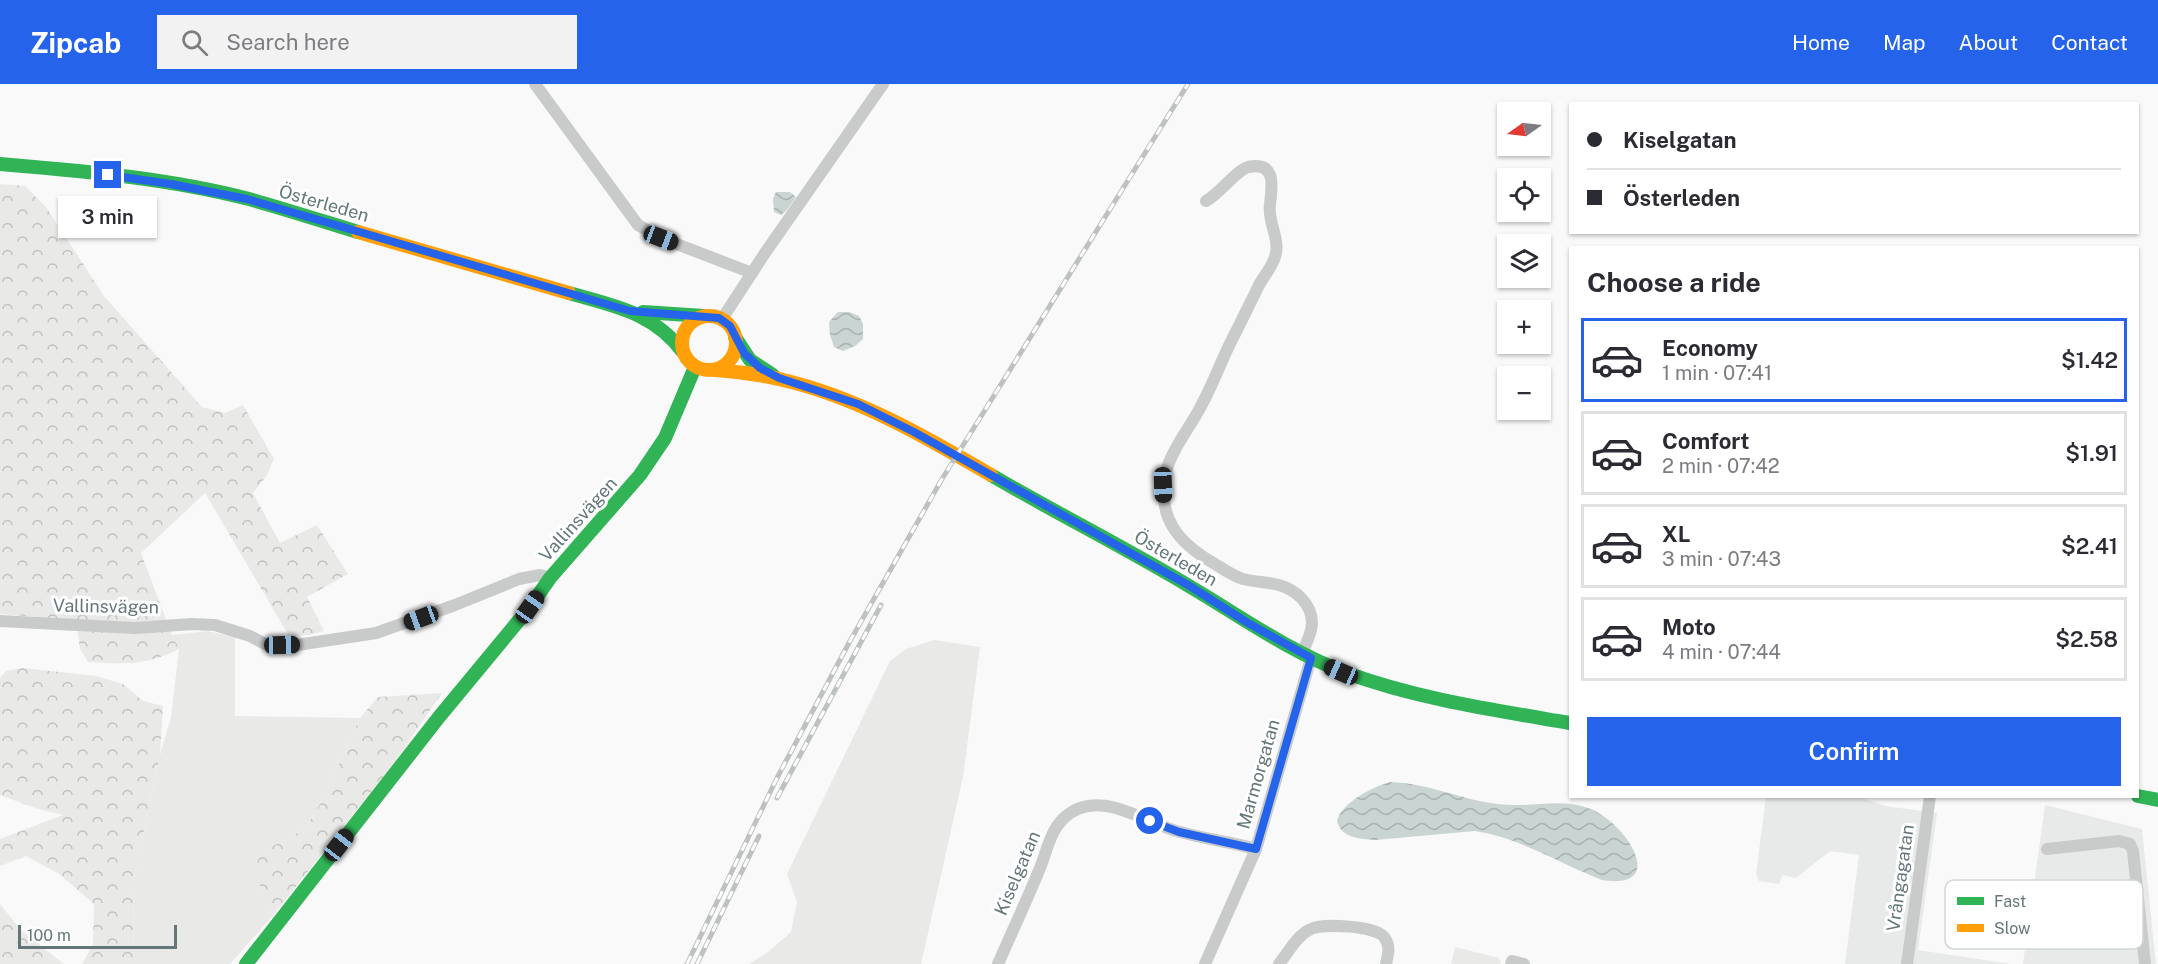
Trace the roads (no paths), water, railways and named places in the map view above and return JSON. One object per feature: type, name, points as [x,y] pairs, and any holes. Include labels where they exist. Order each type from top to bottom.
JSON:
[{"type":"main road","name":"Österleden","points":[[0,164],[87,171],[247,199],[630,311],[651,319],[671,335],[695,367],[779,378]]},
{"type":"main road","name":"Österleden","points":[[630,311],[712,316],[722,320],[730,326],[744,353],[754,364],[779,378],[858,404],[914,432],[1188,585],[1306,656],[1341,672],[1439,701],[1569,723]]},
{"type":"main road","points":[[683,352],[682,338],[687,325],[705,316]]},
{"type":"main road","points":[[715,370],[730,359],[735,348],[735,337]]},
{"type":"main road","name":"Vallinsvägen","points":[[550,578],[624,495],[655,455],[676,416],[695,367]]},
{"type":"main road","points":[[246,964],[439,717],[530,607],[550,578]]},
{"type":"main road","points":[[2139,796],[2158,800]]},
{"type":"street","points":[[535,84],[638,225],[661,238],[752,273]]},
{"type":"street","points":[[722,320],[883,84]]},
{"type":"street","name":"Marmorgatan","points":[[1205,964],[1256,849],[1312,625],[1312,616],[1305,603],[1295,592],[1284,587],[1241,578],[1195,553],[1177,535],[1170,523],[1166,508],[1163,485],[1167,469],[1270,268],[1277,246],[1269,207],[1273,184],[1271,175],[1267,171],[1257,167],[1244,169],[1221,191],[1206,201]]},
{"type":"street","name":"Vallinsvägen","points":[[0,621],[135,627],[215,625],[250,636],[267,645],[297,645],[376,633],[519,579],[540,575],[550,578]]},
{"type":"street","name":"Vrångagatan","points":[[1907,964],[1930,798]]},
{"type":"street","name":"Kiselgatan","points":[[998,964],[1054,830],[1064,818],[1074,811],[1087,806],[1104,805],[1122,809],[1179,832],[1256,849]]},
{"type":"street","points":[[2047,849],[2127,842],[2133,851],[2136,880]]},
{"type":"street","points":[[1279,964],[1300,937],[1310,929],[1321,926],[1374,931],[1382,934],[1389,948],[1386,964]]},
{"type":"street","points":[[2143,945],[2145,964]]},
{"type":"street","points":[[1511,964],[1512,961],[1524,964]]},
{"type":"water","points":[[776,192],[790,192],[796,197],[781,215],[774,212],[773,199]]},
{"type":"water","points":[[838,312],[849,312],[859,316],[863,324],[863,339],[855,346],[843,351],[834,347],[830,335],[829,322]]},
{"type":"water","points":[[1390,782],[1421,786],[1495,804],[1560,803],[1588,808],[1616,826],[1627,839],[1635,853],[1637,865],[1634,875],[1622,881],[1602,880],[1524,845],[1475,831],[1375,840],[1352,836],[1339,827],[1337,821],[1340,814],[1351,802]]},
{"type":"railway","points":[[687,964],[777,778],[850,641],[942,479],[1188,84]]},
{"type":"railway","points":[[777,798],[881,605]]},
{"type":"railway","points":[[697,964],[759,836]]}]
